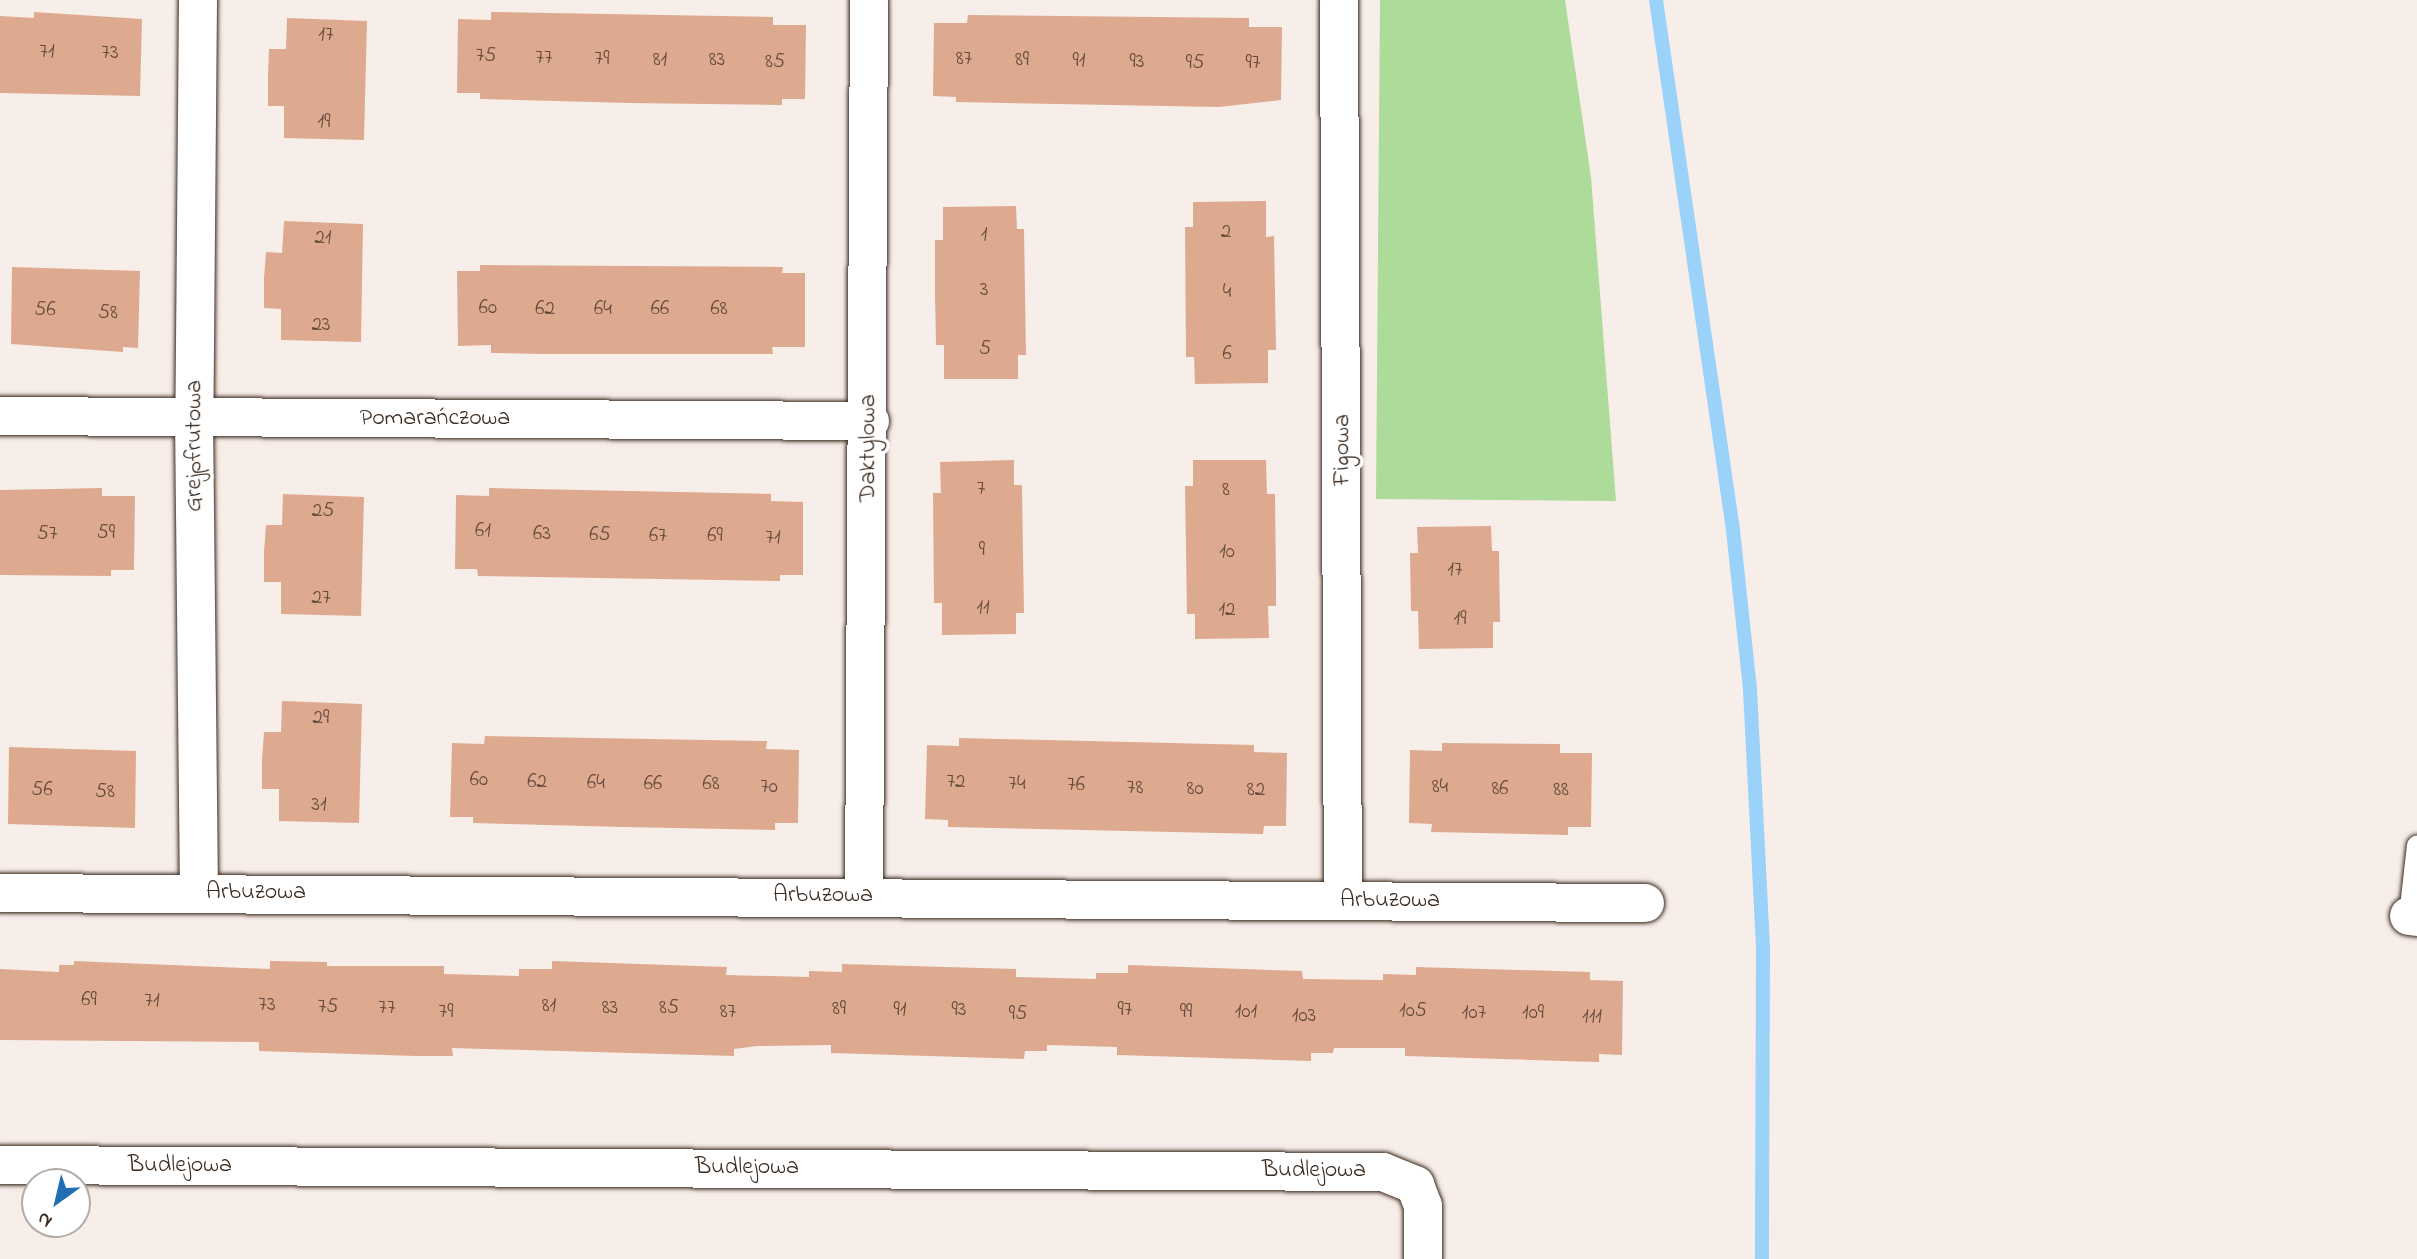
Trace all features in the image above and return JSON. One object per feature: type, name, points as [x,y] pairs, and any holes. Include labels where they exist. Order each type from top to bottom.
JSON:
[{"type":"street","name":"Grejpfrutowa","points":[[198,0],[194,417],[199,893]]},
{"type":"street","name":"Daktylowa","points":[[864,897],[870,421],[869,0]]},
{"type":"street","name":"Figowa","points":[[1339,0],[1343,900]]},
{"type":"street","name":"Pomarańczowa","points":[[0,416],[870,421]]},
{"type":"street","name":"Arbuzowa","points":[[0,893],[1645,903]]},
{"type":"street","name":"Budlejowa","points":[[0,1165],[1383,1172],[1415,1185],[1423,1206],[1423,1259]]},
{"type":"lane","points":[[2413,916],[2417,845]]},
{"type":"green space","points":[[1380,0],[1565,0],[1591,177],[1616,501],[1376,499]]},
{"type":"building","points":[[34,12],[142,19],[140,96],[0,93],[0,16],[34,18]]},
{"type":"building","points":[[491,12],[773,17],[773,25],[806,25],[805,99],[782,99],[782,105],[630,103],[480,99],[480,93],[457,93],[458,19],[491,20]]},
{"type":"building","points":[[968,15],[1249,18],[1249,27],[1282,27],[1281,100],[1219,107],[956,102],[956,97],[933,96],[934,23],[967,23]]},
{"type":"building","points":[[287,18],[367,21],[364,140],[284,138],[284,106],[268,106],[268,76],[269,49],[286,49]]},
{"type":"building","points":[[1266,201],[1266,237],[1274,236],[1276,350],[1268,350],[1268,383],[1195,384],[1194,357],[1186,357],[1185,227],[1193,227],[1193,202]]},
{"type":"building","points":[[1016,206],[1017,229],[1024,229],[1026,355],[1018,355],[1018,379],[944,379],[944,345],[936,345],[935,295],[935,240],[943,240],[943,207]]},
{"type":"building","points":[[284,221],[363,224],[361,342],[281,340],[281,309],[264,308],[264,278],[266,252],[282,253]]},
{"type":"building","points":[[480,265],[783,267],[782,273],[805,273],[805,347],[772,347],[773,354],[542,354],[491,353],[491,345],[458,346],[457,271],[480,271]]},
{"type":"building","points":[[12,267],[140,271],[138,348],[123,347],[123,352],[11,344]]},
{"type":"building","points":[[1014,460],[1014,485],[1022,485],[1024,613],[1016,613],[1016,634],[942,635],[942,603],[934,603],[933,493],[941,493],[940,462]]},
{"type":"building","points":[[1193,460],[1266,460],[1267,494],[1275,494],[1276,606],[1268,606],[1269,638],[1195,639],[1195,614],[1187,614],[1185,486],[1193,486]]},
{"type":"building","points":[[102,488],[102,496],[135,496],[134,570],[111,570],[111,576],[0,575],[0,490]]},
{"type":"building","points":[[489,488],[771,494],[771,501],[803,502],[803,575],[780,575],[780,581],[478,576],[477,569],[455,569],[456,495],[489,496]]},
{"type":"building","points":[[283,494],[364,497],[361,616],[281,614],[281,582],[264,582],[264,552],[266,525],[282,525]]},
{"type":"building","points":[[1491,526],[1492,551],[1499,551],[1500,622],[1493,622],[1493,648],[1419,649],[1418,611],[1411,611],[1410,553],[1418,553],[1417,527]]},
{"type":"building","points":[[282,701],[362,704],[359,823],[279,821],[279,789],[262,789],[262,759],[264,732],[281,732]]},
{"type":"building","points":[[485,736],[767,741],[766,749],[799,750],[798,823],[775,823],[775,830],[473,823],[473,817],[450,817],[452,743],[484,744]]},
{"type":"building","points":[[959,738],[1254,745],[1254,752],[1287,753],[1286,826],[1264,826],[1263,834],[948,827],[948,820],[925,819],[927,745],[959,746]]},
{"type":"building","points":[[1442,743],[1560,744],[1560,753],[1592,753],[1591,827],[1568,827],[1568,835],[1431,832],[1432,824],[1409,823],[1410,750],[1442,751]]},
{"type":"building","points":[[9,747],[136,751],[135,828],[8,824]]},
{"type":"building","points":[[74,961],[270,969],[270,961],[327,962],[327,966],[444,966],[444,974],[519,976],[519,969],[552,969],[552,961],[727,967],[726,975],[809,977],[809,971],[842,972],[842,964],[1016,969],[1016,977],[1096,979],[1096,973],[1128,973],[1128,965],[1302,971],[1303,979],[1383,980],[1383,974],[1416,975],[1416,967],[1590,972],[1590,980],[1623,981],[1622,1055],[1599,1054],[1599,1062],[1405,1056],[1405,1048],[1334,1048],[1333,1053],[1311,1053],[1311,1061],[1117,1055],[1117,1047],[1047,1045],[1047,1051],[1025,1051],[1024,1059],[831,1053],[831,1045],[757,1046],[734,1049],[734,1056],[452,1048],[453,1056],[416,1056],[259,1051],[259,1042],[0,1040],[0,969],[59,972],[59,965],[74,965]]},
{"type":"waterway","points":[[1656,0],[1733,530],[1750,690],[1763,947],[1762,1259]]}]
